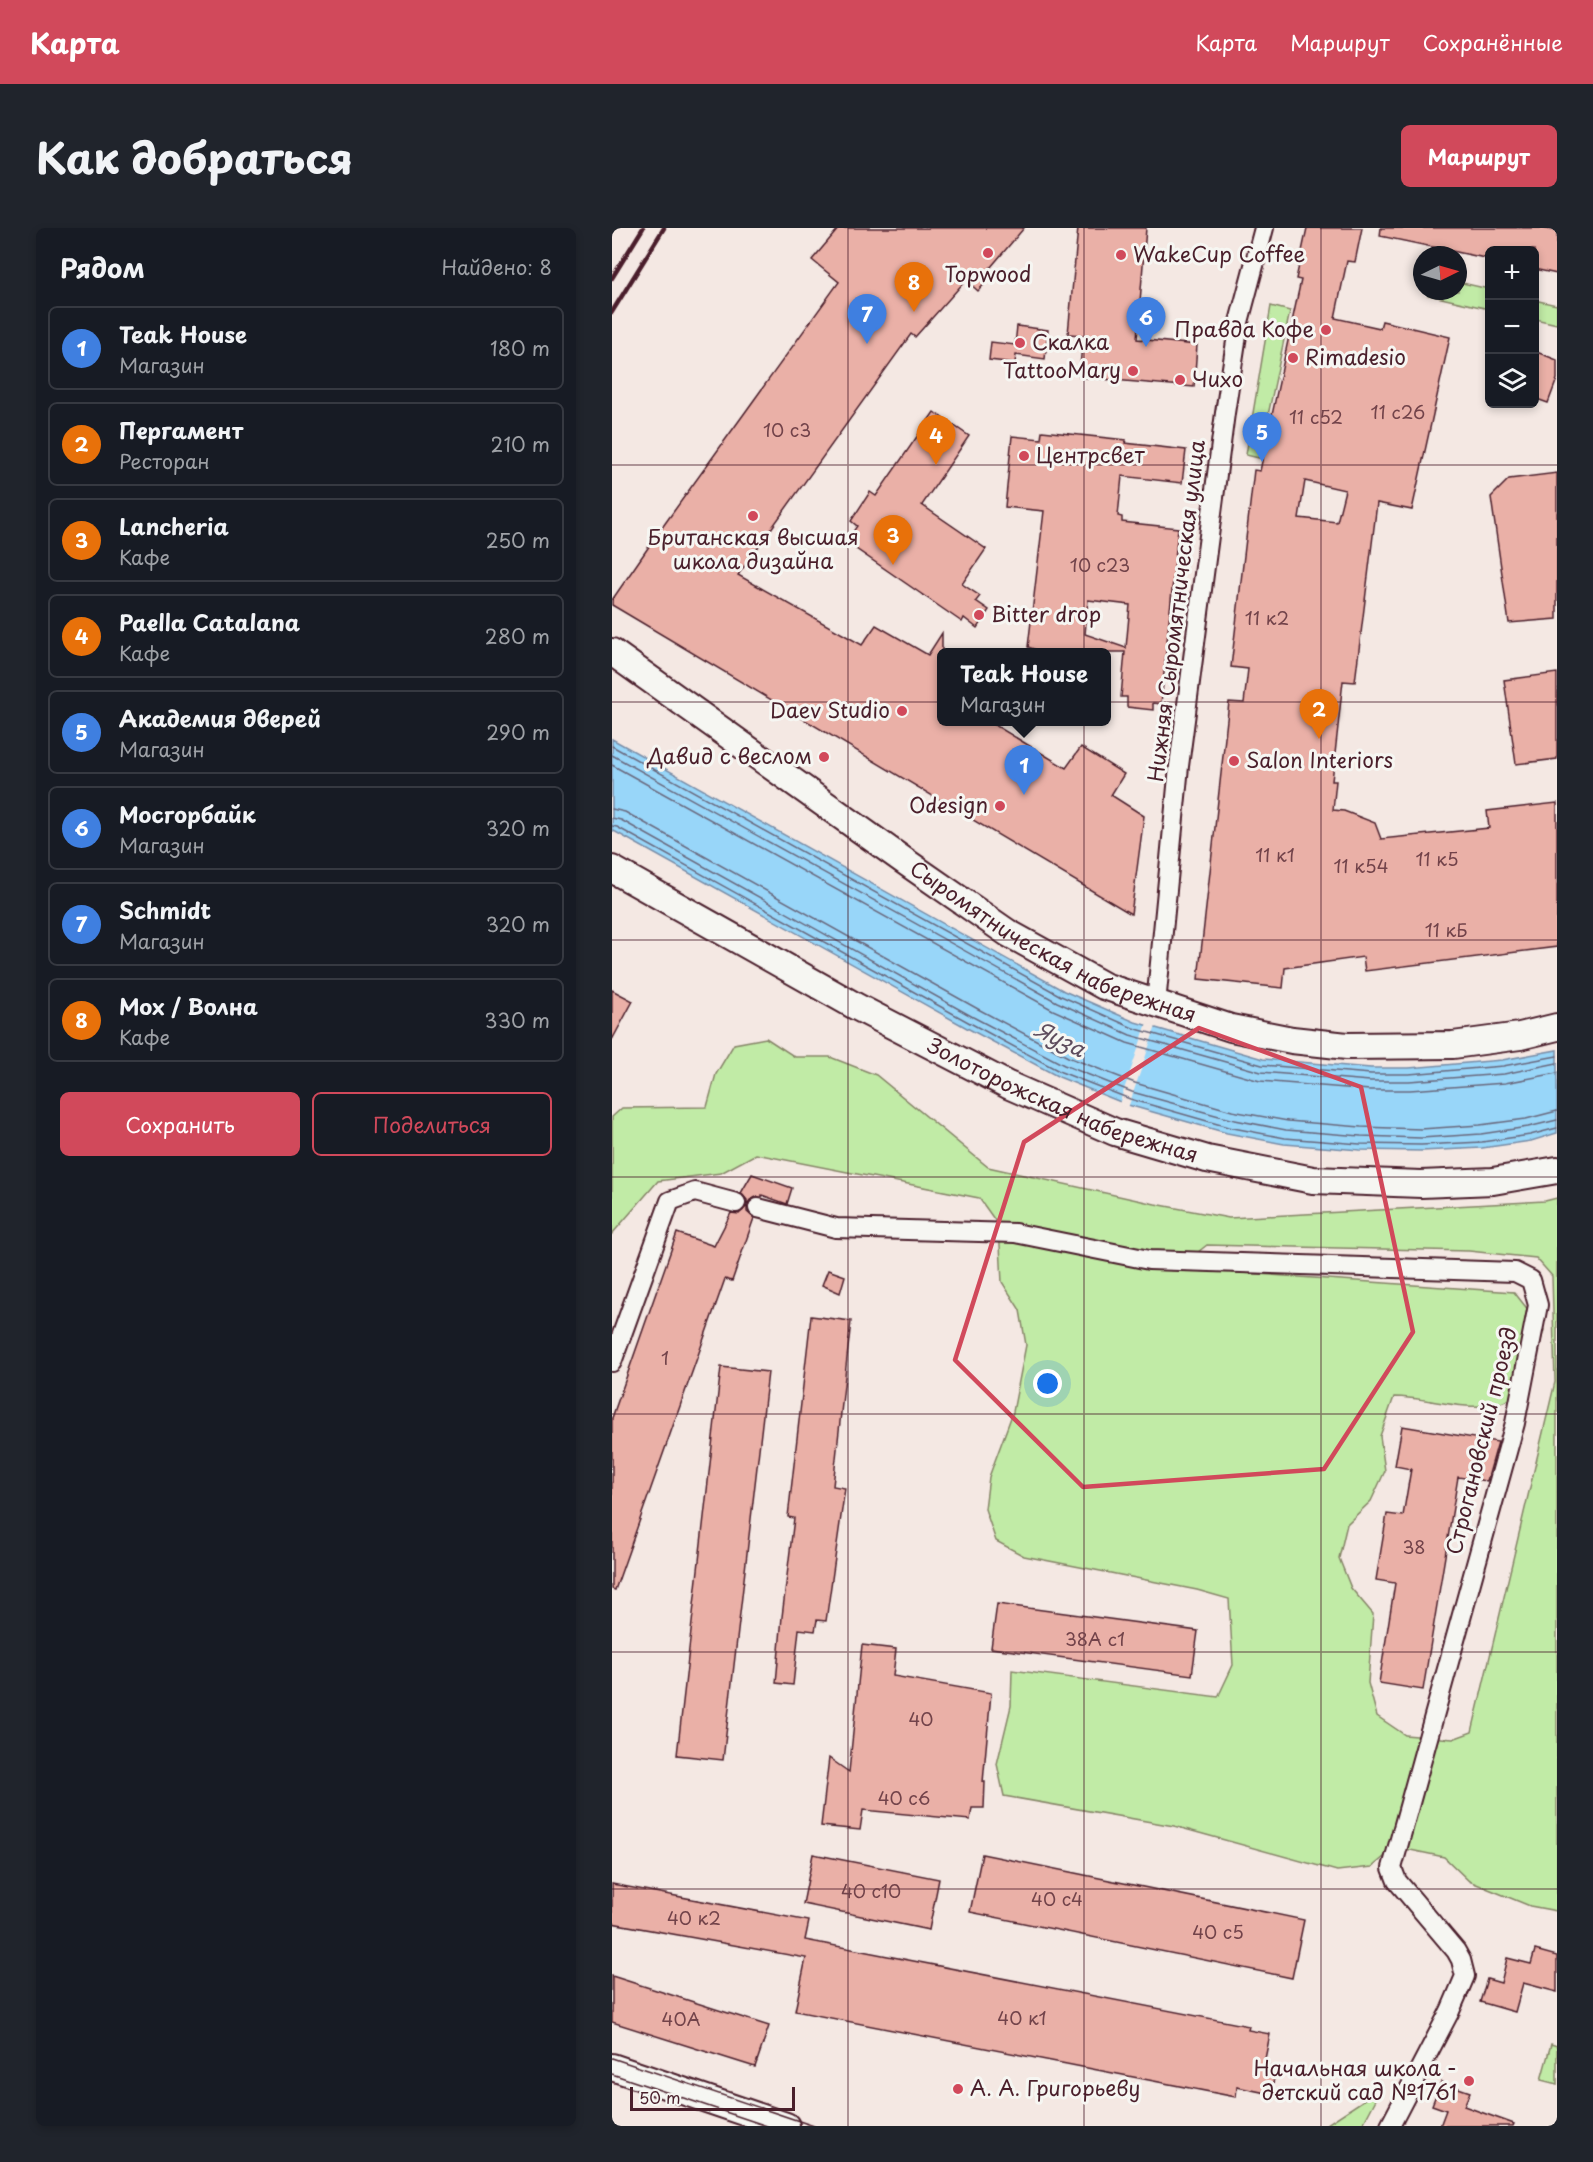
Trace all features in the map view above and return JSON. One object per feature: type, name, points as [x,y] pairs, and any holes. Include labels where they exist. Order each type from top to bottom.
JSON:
[{"type":"main road","name":"Сыромятническая набережная","points":[[612,652],[1008,933],[1104,986],[1231,1028],[1292,1041],[1347,1046],[1453,1045],[1520,1036],[1557,1028]]},
{"type":"main road","name":"Золоторожская набережная","points":[[612,870],[857,1007],[1008,1085],[1115,1132],[1207,1159],[1313,1180],[1421,1184],[1493,1180],[1557,1170]]},
{"type":"main road","points":[[612,2067],[786,2126]]},
{"type":"street","name":"Нижняя Сыромятническая улица","points":[[1156,1004],[1179,766],[1217,470],[1239,322],[1264,228]]},
{"type":"street","points":[[612,1362],[670,1201],[695,1192],[736,1203]]},
{"type":"street","name":"Строгановский проезд","points":[[758,1208],[836,1228],[1015,1233],[1149,1260],[1515,1272],[1531,1280],[1538,1305],[1515,1422],[1392,1868],[1397,1881],[1456,1951],[1461,1960],[1464,1976],[1450,2011],[1390,2126]]},
{"type":"highlighted area","points":[[1199,1028],[1361,1087],[1413,1332],[1324,1469],[1083,1487],[955,1360],[1024,1142]]},
{"type":"green space","points":[[1467,284],[1485,288],[1485,308],[1450,300],[1467,300]]},
{"type":"green space","points":[[1539,301],[1557,305],[1557,324],[1539,320]]},
{"type":"green space","points":[[1271,306],[1290,311],[1259,458],[1246,455]]},
{"type":"green space","points":[[766,1038],[795,1057],[830,1057],[876,1075],[988,1167],[1229,1218],[1545,1201],[1557,1198],[1557,1911],[1530,1906],[1469,1881],[1444,1857],[1396,1847],[1372,1867],[1337,1871],[1174,1826],[1004,1796],[997,1764],[1011,1706],[1012,1670],[1218,1697],[1233,1665],[1229,1599],[1197,1590],[1024,1556],[996,1541],[985,1509],[989,1477],[1013,1412],[1026,1345],[1020,1310],[1002,1282],[999,1226],[979,1198],[756,1154],[721,1173],[658,1181],[612,1234],[612,1117],[622,1108],[707,1107],[716,1074],[734,1044]],"holes":[[[1207,1245],[1469,1251],[1536,1258],[1552,1276],[1555,1382],[1472,1732],[1453,1739],[1405,1735],[1377,1716],[1368,1683],[1373,1614],[1351,1588],[1339,1558],[1347,1524],[1371,1501],[1385,1471],[1380,1436],[1394,1397],[1472,1406],[1497,1404],[1508,1400],[1527,1391],[1544,1330],[1514,1292],[1200,1270],[1198,1252]]]},
{"type":"green space","points":[[1551,2044],[1557,2046],[1557,2084],[1541,2080]]},
{"type":"green space","points":[[1382,2088],[1362,2126],[1324,2126]]},
{"type":"water","name":"Яуза","points":[[612,739],[1064,991],[1135,1022],[1263,1059],[1371,1068],[1409,1068],[1502,1060],[1557,1050],[1557,1133],[1531,1141],[1482,1148],[1422,1151],[1360,1150],[1284,1144],[1227,1133],[1128,1105],[1059,1077],[612,830]]},
{"type":"pier","points":[[1147,1023],[1156,1026],[1128,1108],[1119,1104]]},
{"type":"building","points":[[839,228],[1024,228],[985,274],[990,278],[978,291],[966,280],[915,337],[911,334],[738,575],[862,645],[876,625],[928,655],[942,633],[942,648],[937,648],[937,726],[997,726],[1066,768],[1081,747],[1124,774],[1111,795],[1144,816],[1131,914],[612,605],[612,600],[661,529],[839,282],[812,260]]},
{"type":"building","points":[[1078,228],[1146,228],[1137,339],[1197,345],[1194,387],[1079,377],[1083,335],[1068,334]]},
{"type":"building","points":[[1307,228],[1362,228],[1355,262],[1347,261],[1335,318],[1380,328],[1382,321],[1450,337],[1412,510],[1377,503],[1355,682],[1343,681],[1332,781],[1336,781],[1333,810],[1344,811],[1375,823],[1381,839],[1489,828],[1487,811],[1557,803],[1557,947],[1365,971],[1363,957],[1285,968],[1283,988],[1198,979],[1229,702],[1244,703],[1248,669],[1231,667],[1254,470],[1260,471],[1301,280],[1296,279]],"holes":[[[1305,481],[1345,490],[1337,522],[1299,518]]]},
{"type":"building","points":[[1381,228],[1541,228],[1557,231],[1557,274],[1539,270],[1539,246],[1485,246],[1485,258],[1467,254],[1467,246],[1428,246],[1380,236]]},
{"type":"building","points":[[1017,326],[1048,330],[1045,359],[1016,355],[1015,363],[989,360],[991,342],[1015,345]]},
{"type":"building","points":[[1539,353],[1557,360],[1557,379],[1548,403],[1539,400]]},
{"type":"building","points":[[934,412],[969,436],[922,505],[986,549],[962,584],[980,596],[976,601],[989,610],[977,628],[964,618],[962,622],[846,542],[857,526],[851,521],[870,492],[876,496]]},
{"type":"building","points":[[1042,431],[1126,440],[1125,443],[1186,450],[1182,483],[1122,476],[1118,516],[1122,517],[1122,522],[1178,528],[1161,704],[1153,703],[1153,710],[1127,707],[1127,697],[1121,697],[1125,652],[1111,652],[1111,648],[1028,647],[1044,511],[1005,507],[1012,436],[1041,439]],"holes":[[[1088,600],[1130,605],[1126,648],[1085,634]]]},
{"type":"building","points":[[1557,473],[1557,619],[1509,623],[1491,497],[1509,479]]},
{"type":"building","points":[[1557,673],[1557,759],[1516,764],[1504,680]]},
{"type":"building","points":[[612,990],[633,1001],[612,1040]]},
{"type":"building","points":[[752,1174],[792,1188],[787,1204],[762,1195],[762,1197],[750,1200],[747,1205],[747,1200],[741,1193]]},
{"type":"building","points":[[747,1206],[747,1212],[754,1218],[732,1281],[725,1279],[615,1590],[612,1589],[612,1418],[677,1233],[714,1246],[731,1213],[739,1214]]},
{"type":"building","points":[[828,1270],[845,1276],[840,1293],[822,1285]]},
{"type":"building","points":[[811,1316],[851,1321],[833,1486],[845,1488],[826,1621],[817,1620],[815,1631],[799,1629],[793,1685],[776,1683],[794,1518],[788,1517]]},
{"type":"building","points":[[721,1367],[768,1372],[723,1760],[677,1755]]},
{"type":"building","points":[[1402,1426],[1498,1442],[1487,1481],[1458,1477],[1423,1690],[1379,1683],[1395,1583],[1376,1580],[1387,1514],[1403,1516],[1411,1469],[1395,1466]]},
{"type":"building","points":[[997,1604],[1198,1631],[1192,1675],[991,1648]]},
{"type":"building","points":[[862,1645],[896,1649],[893,1676],[991,1693],[983,1782],[985,1782],[984,1808],[972,1808],[970,1820],[863,1810],[860,1830],[821,1826],[829,1758],[849,1772]]},
{"type":"building","points":[[813,1854],[939,1879],[929,1930],[803,1904]]},
{"type":"building","points":[[982,1854],[1304,1920],[1292,1978],[970,1912]]},
{"type":"building","points":[[612,1884],[809,1921],[805,1940],[1249,2026],[1248,2030],[1270,2034],[1264,2064],[1276,2067],[1271,2094],[1237,2087],[1236,2097],[795,2011],[806,1958],[612,1923]]},
{"type":"building","points":[[1535,1950],[1557,1956],[1557,1992],[1523,1983],[1515,2012],[1480,2002],[1487,1979],[1501,1983],[1507,1958],[1531,1964]]},
{"type":"building","points":[[612,1976],[769,2026],[755,2067],[612,2022]]},
{"type":"building","points":[[1441,2082],[1470,2092],[1464,2106],[1514,2124],[1513,2126],[1440,2126],[1446,2110],[1432,2105]]},
{"type":"tram line","points":[[612,2058],[814,2126]]},
{"type":"tram line","points":[[612,2074],[767,2126]]},
{"type":"railway","points":[[612,278],[643,228]]},
{"type":"railway","points":[[612,312],[664,228]]},
{"type":"place","name":"Topwood","points":[[988,253]]},
{"type":"place","name":"WakeCup Coffee","points":[[1121,255]]},
{"type":"place","name":"Мох / Волна","points":[[914,312]]},
{"type":"place","name":"Правда Кофе","points":[[1326,330]]},
{"type":"place","name":"Скалка","points":[[1020,343]]},
{"type":"place","name":"Schmidt","points":[[867,344]]},
{"type":"place","name":"Мосгорбайк","points":[[1146,347]]},
{"type":"place","name":"Rimadesio","points":[[1293,358]]},
{"type":"place","name":"TattooMary","points":[[1133,371]]},
{"type":"place","name":"Чихо","points":[[1180,380]]},
{"type":"place","name":"Центрсвет","points":[[1024,456]]},
{"type":"place","name":"Академия дверей","points":[[1262,462]]},
{"type":"place","name":"Paella Catalana","points":[[936,465]]},
{"type":"place","name":"Британская высшая школа дизайна","points":[[753,516]]},
{"type":"place","name":"Lancheria","points":[[893,565]]},
{"type":"place","name":"Bitter drop","points":[[979,615]]},
{"type":"place","name":"Daev Studio","points":[[902,711]]},
{"type":"place","name":"Пергамент","points":[[1319,739]]},
{"type":"place","name":"Давид с веслом","points":[[824,757]]},
{"type":"place","name":"Salon Interiors","points":[[1234,761]]},
{"type":"place","name":"Teak House","points":[[1024,795]]},
{"type":"place","name":"Odesign","points":[[1000,806]]},
{"type":"place","name":"Начальная школа - детский сад №1761","points":[[1469,2081]]},
{"type":"place","name":"А. А. Григорьеву","points":[[958,2089]]}]
